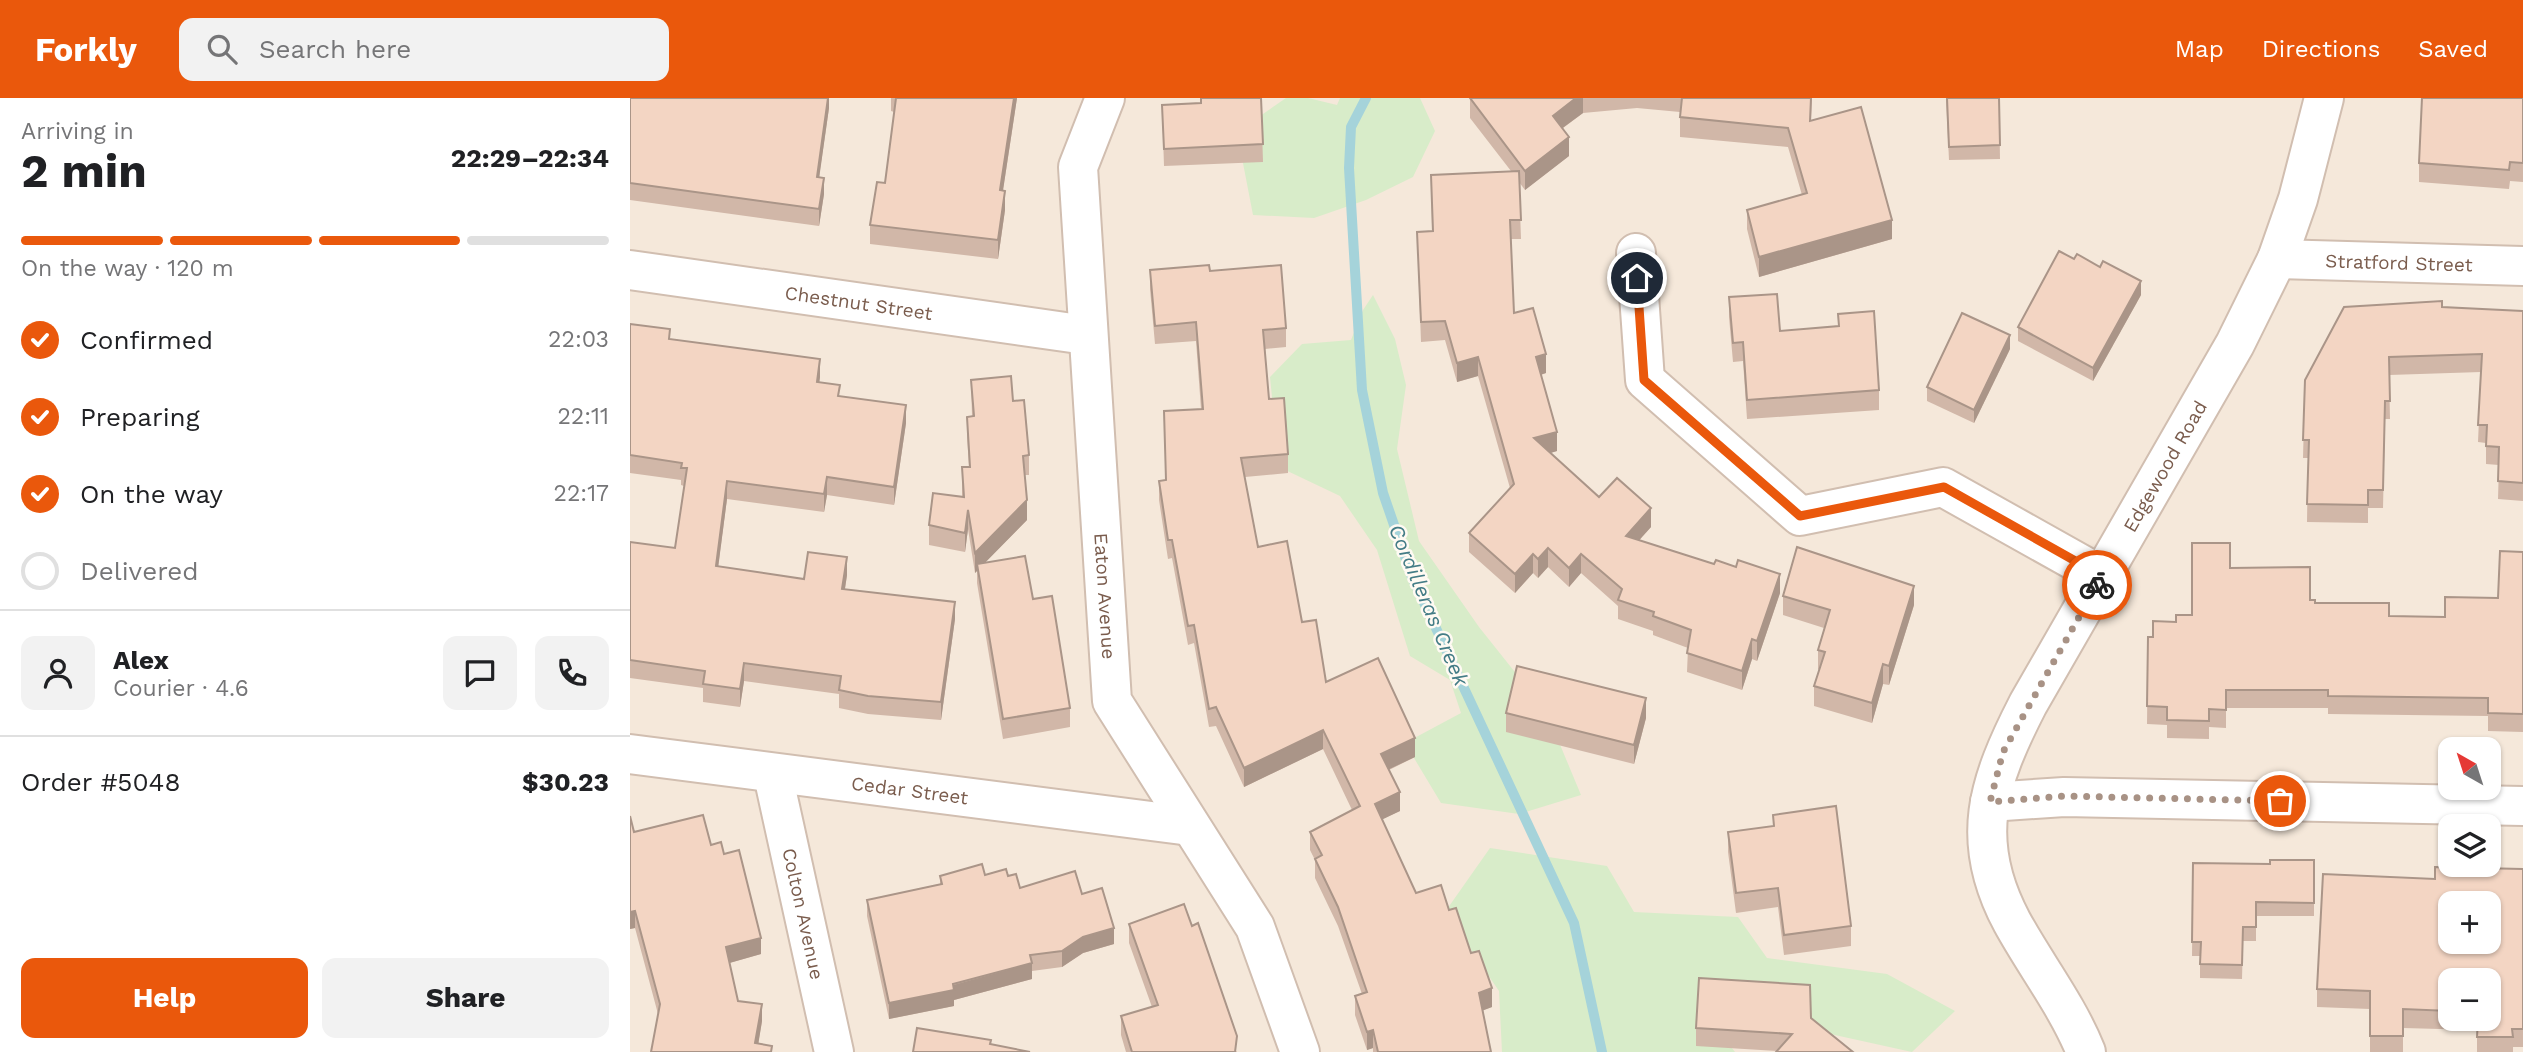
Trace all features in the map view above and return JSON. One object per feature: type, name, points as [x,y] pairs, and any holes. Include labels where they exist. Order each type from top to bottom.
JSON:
[{"type":"street","name":"Eaton Avenue","points":[[1105,98],[1078,167],[1086,335],[1112,701],[1255,927],[1300,1052]]},
{"type":"street","name":"Edgewood Road","points":[[2086,1052],[2065,1005],[2012,922],[1993,880],[1985,837],[1990,802],[2003,752],[2235,344],[2277,258],[2298,199],[2324,98]]},
{"type":"street","points":[[1636,253],[1644,380],[1800,516],[1944,487],[2102,576]]},
{"type":"street","name":"Stratford Street","points":[[2277,258],[2523,266]]},
{"type":"street","name":"Chestnut Street","points":[[630,270],[1086,335]]},
{"type":"street","name":"Cedar Street","points":[[630,754],[773,775],[1190,826]]},
{"type":"street","name":"Colton Avenue","points":[[773,775],[834,1052]]},
{"type":"street","points":[[1990,802],[2063,796],[2523,806]]},
{"type":"shaded area","points":[[630,98],[2523,98],[2523,1052],[630,1052]]},
{"type":"green space","points":[[1286,98],[1308,98],[1337,105],[1340,98],[1420,98],[1435,131],[1413,177],[1366,200],[1314,218],[1253,215],[1237,132]]},
{"type":"green space","points":[[1373,295],[1395,339],[1406,385],[1397,449],[1419,541],[1479,627],[1546,711],[1581,795],[1519,814],[1441,803],[1405,743],[1461,713],[1450,680],[1410,656],[1377,550],[1340,496],[1279,467],[1270,377],[1302,344],[1351,340],[1363,310]]},
{"type":"green space","points":[[1490,848],[1607,866],[1634,912],[1738,917],[1767,958],[1887,974],[1955,1011],[1912,1052],[1803,1028],[1704,1011],[1735,1052],[1502,1052],[1499,991],[1445,912]]},
{"type":"building","points":[[630,98],[828,98],[817,177],[824,178],[819,209],[630,183]]},
{"type":"building","points":[[896,98],[1014,98],[1000,190],[1005,191],[998,240],[870,225],[877,182],[885,183]]},
{"type":"building","points":[[1201,98],[1261,98],[1263,144],[1164,149],[1162,105],[1201,103]]},
{"type":"building","points":[[1470,98],[1576,98],[1553,116],[1569,137],[1525,171]]},
{"type":"building","points":[[1682,98],[1811,98],[1810,121],[1861,107],[1892,220],[1759,257],[1747,210],[1807,193],[1788,128],[1680,117]]},
{"type":"building","points":[[1947,98],[1999,98],[2000,145],[1949,147]]},
{"type":"building","points":[[2422,98],[2523,98],[2523,163],[2510,162],[2509,170],[2419,163]]},
{"type":"building","points":[[1519,171],[1521,220],[1510,220],[1514,313],[1533,308],[1546,354],[1536,357],[1557,432],[1534,438],[1599,497],[1617,478],[1651,508],[1626,536],[1714,564],[1716,560],[1736,567],[1738,560],[1780,574],[1757,641],[1752,639],[1742,671],[1687,653],[1691,630],[1653,616],[1654,612],[1618,600],[1622,589],[1581,554],[1569,568],[1548,548],[1538,559],[1533,554],[1515,574],[1469,533],[1514,484],[1478,357],[1457,363],[1445,321],[1421,322],[1417,232],[1433,231],[1431,175]]},
{"type":"building","points":[[2059,251],[2074,259],[2077,254],[2100,267],[2103,261],[2141,281],[2093,368],[2018,327]]},
{"type":"building","points":[[1209,265],[1210,271],[1281,265],[1286,328],[1263,330],[1269,399],[1284,398],[1288,454],[1241,458],[1258,547],[1287,541],[1302,622],[1316,620],[1326,682],[1378,658],[1415,738],[1381,754],[1400,792],[1375,804],[1416,893],[1441,885],[1449,910],[1456,908],[1471,953],[1479,951],[1492,988],[1479,993],[1491,1052],[1378,1052],[1373,1030],[1367,1032],[1355,996],[1367,992],[1338,907],[1315,859],[1322,855],[1310,832],[1360,806],[1323,730],[1244,768],[1216,707],[1209,709],[1194,625],[1188,626],[1172,540],[1168,540],[1159,481],[1166,480],[1164,411],[1203,409],[1196,322],[1155,326],[1150,270]]},
{"type":"building","points":[[1777,294],[1780,331],[1839,326],[1838,314],[1874,311],[1879,390],[1747,400],[1743,342],[1733,343],[1729,297]]},
{"type":"building","points":[[2442,301],[2442,307],[2523,311],[2523,483],[2498,481],[2499,447],[2486,446],[2487,425],[2478,425],[2482,354],[2389,357],[2390,401],[2385,401],[2383,490],[2368,490],[2368,505],[2307,504],[2309,440],[2303,440],[2305,380],[2344,307]]},
{"type":"building","points":[[1962,313],[2010,335],[1974,410],[1927,387]]},
{"type":"building","points":[[630,324],[670,329],[669,339],[820,359],[817,382],[840,385],[838,396],[906,405],[894,487],[827,477],[824,494],[727,481],[716,566],[804,579],[808,552],[847,557],[842,589],[955,602],[941,702],[868,696],[839,690],[841,676],[744,663],[740,689],[703,684],[705,671],[630,660],[630,542],[675,548],[687,468],[681,468],[682,463],[630,455]]},
{"type":"building","points":[[1011,376],[1013,401],[1024,400],[1029,455],[1023,456],[1027,500],[975,553],[968,510],[965,533],[929,525],[933,493],[964,497],[962,467],[970,467],[967,417],[974,416],[971,380]]},
{"type":"building","points":[[2192,543],[2230,543],[2230,568],[2310,567],[2310,600],[2315,600],[2315,603],[2389,603],[2389,616],[2445,617],[2445,597],[2498,598],[2500,551],[2523,552],[2523,714],[2488,713],[2488,698],[2328,696],[2328,690],[2226,690],[2226,710],[2209,709],[2209,721],[2167,720],[2167,707],[2147,706],[2148,637],[2153,637],[2153,621],[2176,622],[2176,615],[2192,615]]},
{"type":"building","points":[[1797,547],[1914,586],[1889,666],[1883,664],[1872,703],[1814,686],[1825,652],[1818,650],[1830,610],[1783,596]]},
{"type":"building","points":[[1025,556],[1033,599],[1052,596],[1070,708],[1003,719],[977,564]]},
{"type":"building","points":[[1517,666],[1646,698],[1634,745],[1506,713]]},
{"type":"building","points":[[1836,806],[1851,926],[1784,935],[1778,888],[1736,893],[1728,832],[1774,826],[1773,815]]},
{"type":"building","points":[[703,815],[711,845],[721,842],[724,854],[739,850],[761,938],[726,947],[738,1001],[762,1004],[755,1043],[772,1046],[771,1052],[651,1052],[660,1004],[635,911],[630,912],[630,816],[634,832]]},
{"type":"building","points":[[2270,860],[2314,860],[2314,903],[2256,902],[2256,927],[2243,927],[2242,965],[2200,964],[2201,942],[2192,942],[2193,863],[2270,864]]},
{"type":"building","points":[[982,864],[985,875],[1006,869],[1008,876],[1016,874],[1020,888],[1075,871],[1082,894],[1102,888],[1114,928],[1083,937],[1062,951],[1030,955],[1032,963],[953,984],[954,990],[889,1003],[867,900],[942,884],[940,876]]},
{"type":"building","points":[[2435,867],[2438,867],[2438,877],[2501,877],[2501,868],[2523,869],[2523,1029],[2512,1029],[2513,1037],[2477,1037],[2477,1031],[2501,1031],[2501,968],[2438,968],[2438,1010],[2403,1009],[2403,1036],[2370,1036],[2370,991],[2317,989],[2323,874],[2435,879]]},
{"type":"building","points":[[1184,904],[1192,926],[1198,923],[1237,1036],[1235,1052],[1132,1052],[1121,1016],[1158,1005],[1129,924]]},
{"type":"building","points":[[1699,978],[1810,985],[1811,1018],[1853,1052],[1776,1052],[1792,1034],[1696,1028]]},
{"type":"building","points":[[917,1028],[991,1040],[990,1044],[1030,1052],[913,1052]]},
{"type":"waterway","name":"Cordilleras Creek","points":[[1366,98],[1351,127],[1349,168],[1362,390],[1383,493],[1412,577],[1574,923],[1602,1052]]},
{"type":"way so far","points":[[2097,585],[2003,752],[1990,802],[2063,796],[2280,801]]},
{"type":"route","points":[[1637,278],[1644,380],[1800,516],[1944,487],[2102,576],[2097,585]]}]
